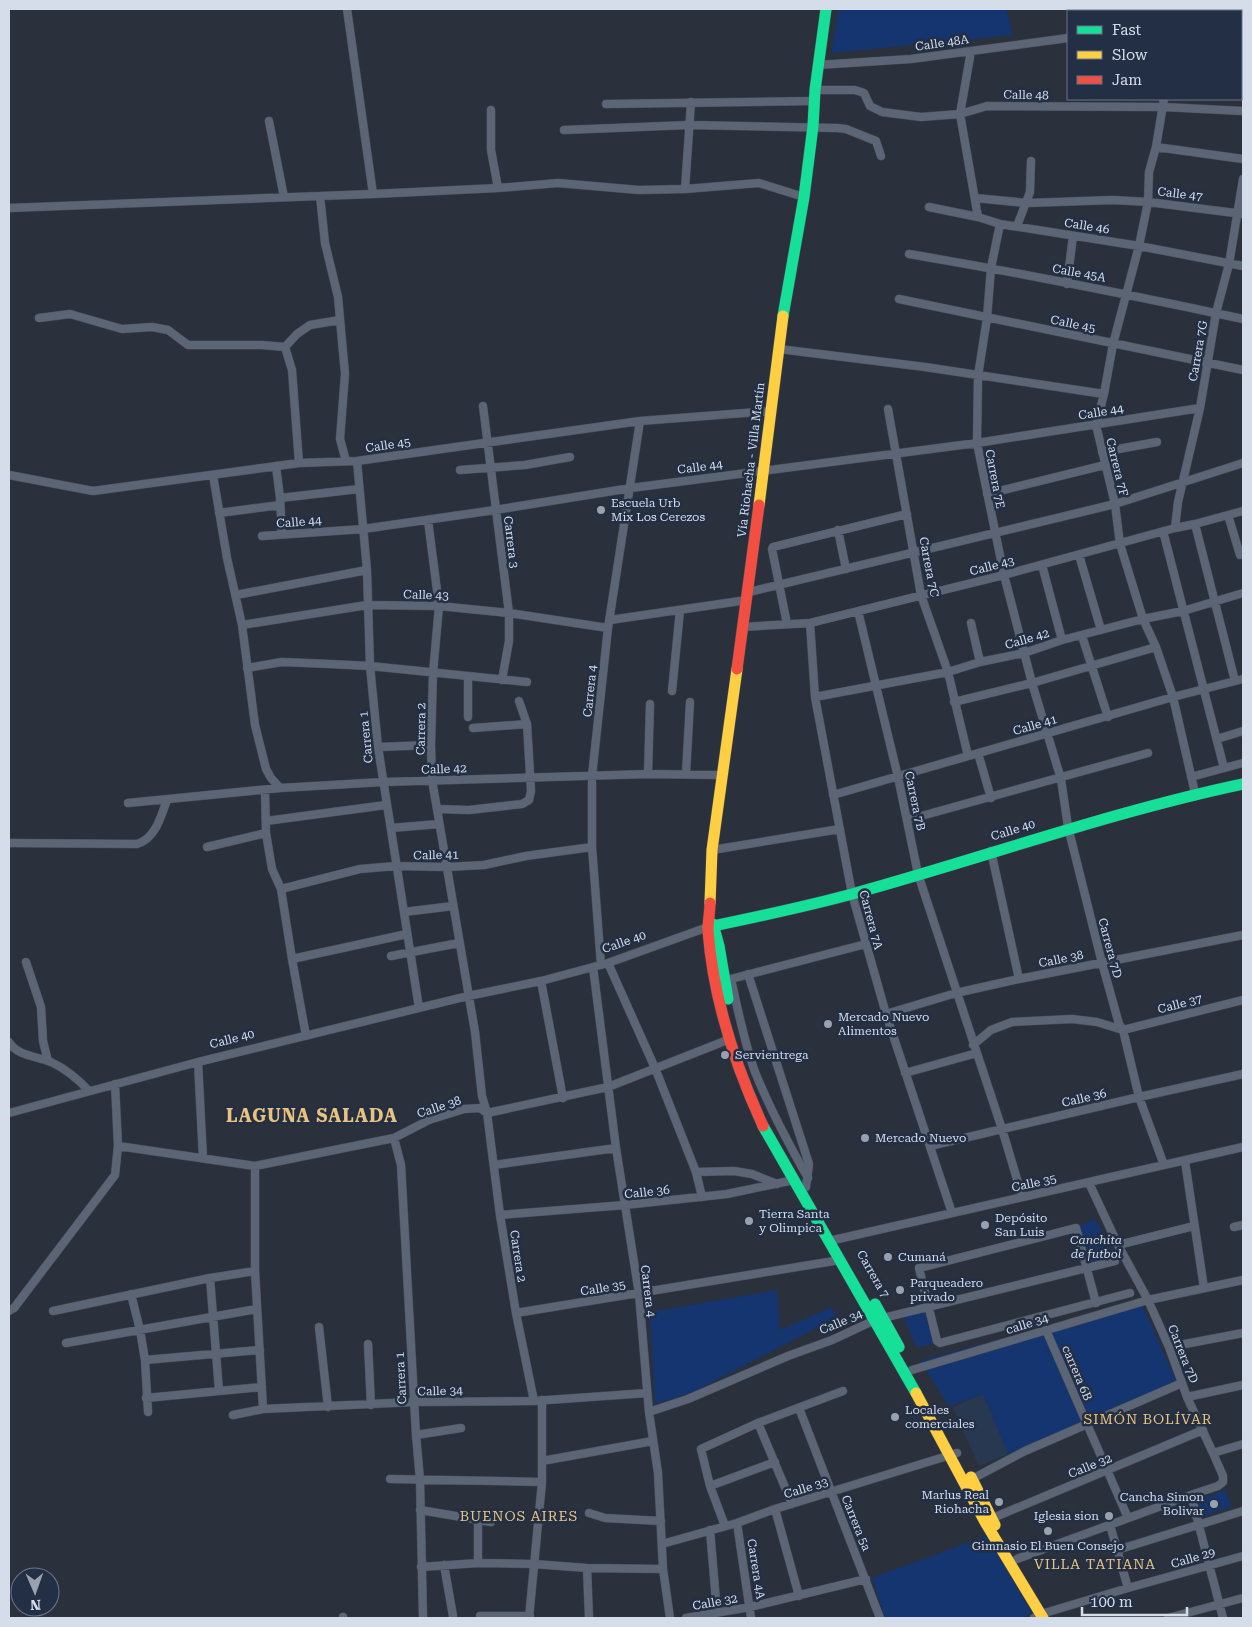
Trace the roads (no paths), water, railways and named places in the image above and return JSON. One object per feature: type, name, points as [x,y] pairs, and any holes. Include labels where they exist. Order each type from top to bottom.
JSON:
[{"type":"main road","name":"Vía Riohacha - Villa Martín","points":[[711,923],[710,872],[712,850],[742,627],[748,596],[779,349],[804,197],[813,126],[818,64],[826,9]]},
{"type":"main road","name":"Calle 40","points":[[711,923],[852,894],[1068,827],[1195,793],[1243,784]]},
{"type":"main road","name":"Carrera 7","points":[[711,923],[730,1016],[756,1093],[773,1131],[807,1183],[840,1260],[912,1370],[954,1454]]},
{"type":"main road","name":"Carrera 7","points":[[724,981],[723,1018],[754,1106],[766,1132],[879,1319],[954,1454],[988,1520],[1044,1616]]},
{"type":"main road","name":"Carrera 7","points":[[988,1520],[1017,1559],[1044,1616]]},
{"type":"street","points":[[347,9],[373,194]]},
{"type":"street","name":"Calle 48A","points":[[818,64],[911,59],[1067,38]]},
{"type":"street","points":[[971,51],[960,114],[978,217]]},
{"type":"street","name":"Calle 48","points":[[606,104],[815,96],[855,90],[864,93],[870,106],[882,112],[921,117],[960,114],[987,106],[1243,111]]},
{"type":"street","name":"Carrera 7F","points":[[1164,100],[1156,147],[1149,172],[1148,202],[1139,246],[1113,344],[1096,425],[1114,504],[1120,544],[1143,619],[1156,648],[1173,697],[1195,793]]},
{"type":"street","points":[[685,189],[691,102]]},
{"type":"street","points":[[492,110],[491,150],[498,188]]},
{"type":"street","points":[[269,121],[284,197]]},
{"type":"street","points":[[564,130],[690,125],[813,126],[846,129],[872,138],[878,145],[881,156]]},
{"type":"street","points":[[1156,147],[1243,158]]},
{"type":"street","points":[[1017,226],[1030,192],[1031,161]]},
{"type":"street","name":"Carrera 7G","points":[[1175,528],[1178,502],[1200,408],[1216,313],[1240,213],[1243,179]]},
{"type":"street","points":[[9,208],[373,194],[558,183],[639,190],[685,189],[759,183],[804,197]]},
{"type":"street","points":[[320,196],[325,243],[338,298],[345,374],[340,439],[346,461]]},
{"type":"street","name":"Calle 47","points":[[975,198],[1027,203],[1113,200],[1148,202],[1240,213]]},
{"type":"street","name":"Calle 46","points":[[928,207],[978,217],[1000,224],[1139,246],[1243,266]]},
{"type":"street","name":"Carrera 7E","points":[[1000,224],[991,268],[987,318],[978,376],[977,443],[1004,576],[1046,733]]},
{"type":"street","points":[[1067,284],[1073,236]]},
{"type":"street","name":"Calle 45A","points":[[909,254],[991,268],[1067,284],[1127,293],[1243,318]]},
{"type":"street","name":"Calle 45","points":[[900,299],[1243,370]]},
{"type":"street","points":[[39,318],[70,314],[122,329],[152,327],[168,330],[188,345],[262,345],[285,347]]},
{"type":"street","points":[[285,347],[297,334],[310,325],[340,320]]},
{"type":"street","points":[[285,347],[292,370],[299,463]]},
{"type":"street","points":[[779,349],[925,367],[1104,394]]},
{"type":"street","name":"Carrera 3","points":[[483,406],[509,613],[509,641],[502,680]]},
{"type":"street","name":"Calle 44","points":[[262,536],[363,529],[631,488],[977,443],[1200,408]]},
{"type":"street","name":"Carrera 7C","points":[[888,409],[920,595],[948,672],[968,756]]},
{"type":"street","name":"Calle 45","points":[[9,474],[93,491],[299,463],[357,461],[640,421],[772,411]]},
{"type":"street","name":"Carrera 4","points":[[640,421],[609,624],[592,776],[592,847],[608,1087],[624,1206],[639,1294],[649,1412],[658,1473],[663,1569],[670,1618]]},
{"type":"street","points":[[1102,452],[1157,442]]},
{"type":"street","points":[[460,470],[525,465],[570,457]]},
{"type":"street","name":"Carrera 1","points":[[357,461],[367,570],[370,666],[378,747],[419,1008]]},
{"type":"street","name":"Calle 43","points":[[242,626],[367,605],[438,606],[609,624],[748,596],[778,585],[1114,504],[1161,490],[1184,480],[1243,463]]},
{"type":"street","points":[[987,494],[1105,465]]},
{"type":"street","points":[[276,466],[282,534]]},
{"type":"street","points":[[213,475],[242,626],[256,725],[266,769],[280,788]]},
{"type":"street","points":[[220,513],[359,489]]},
{"type":"street","name":"Calle 43","points":[[742,627],[810,623],[1004,576],[1163,531],[1243,511]]},
{"type":"street","points":[[787,624],[778,585],[773,547],[907,514]]},
{"type":"street","points":[[1228,515],[1240,555]]},
{"type":"street","name":"Carrera 2","points":[[428,520],[438,606],[433,673],[432,780],[476,1038],[482,1096],[487,1113],[500,1215],[516,1313],[538,1401],[542,1482],[530,1617]]},
{"type":"street","points":[[1194,524],[1234,681]]},
{"type":"street","points":[[838,530],[846,569]]},
{"type":"street","points":[[1163,531],[1224,768]]},
{"type":"street","points":[[1079,555],[1101,630]]},
{"type":"street","points":[[1042,565],[1062,640]]},
{"type":"street","points":[[236,595],[367,570]]},
{"type":"street","name":"Calle 42","points":[[815,697],[948,672],[980,662],[1024,653],[1062,640],[1143,619],[1183,611],[1243,593]]},
{"type":"street","points":[[672,690],[680,610]]},
{"type":"street","name":"Carrera 7B","points":[[858,610],[898,777],[918,874],[1002,1129],[1022,1196]]},
{"type":"street","name":"Carrera 7A","points":[[810,623],[815,697],[852,894],[886,1014],[952,1213]]},
{"type":"street","points":[[971,623],[980,662]]},
{"type":"street","points":[[1082,636],[1108,717]]},
{"type":"street","points":[[954,702],[1032,683],[1156,648]]},
{"type":"street","points":[[247,668],[282,662],[370,666],[527,682]]},
{"type":"street","points":[[468,677],[468,718]]},
{"type":"street","name":"Calle 41","points":[[833,795],[1173,697],[1243,679]]},
{"type":"street","points":[[436,810],[469,810],[522,804],[529,800],[531,791],[526,724],[519,701]]},
{"type":"street","points":[[686,774],[690,702]]},
{"type":"street","points":[[648,774],[650,704]]},
{"type":"street","points":[[473,728],[526,724]]},
{"type":"street","points":[[1217,739],[1243,731]]},
{"type":"street","name":"Carrera 7D","points":[[1046,733],[1061,779],[1068,827],[1102,963],[1119,1024],[1123,1030],[1139,1097],[1164,1165]]},
{"type":"street","points":[[378,747],[431,746]]},
{"type":"street","points":[[907,820],[1061,779],[1148,753]]},
{"type":"street","points":[[978,754],[991,798]]},
{"type":"street","points":[[1191,777],[1243,763]]},
{"type":"street","name":"Calle 42","points":[[128,803],[280,788],[383,782],[648,774],[723,775]]},
{"type":"street","points":[[264,790],[266,833],[272,869],[281,889],[306,1036]]},
{"type":"street","points":[[9,843],[142,843],[153,834],[167,800]]},
{"type":"street","points":[[266,821],[386,806]]},
{"type":"street","points":[[391,828],[439,824]]},
{"type":"street","points":[[712,850],[840,829]]},
{"type":"street","points":[[207,846],[266,833]]},
{"type":"street","name":"Calle 41","points":[[281,889],[360,869],[396,866],[447,867],[484,865],[526,856],[592,847]]},
{"type":"street","points":[[991,851],[1019,979]]},
{"type":"street","points":[[404,912],[453,906]]},
{"type":"street","name":"Calle 40","points":[[9,1112],[198,1062],[468,996],[541,981],[601,965],[711,923]]},
{"type":"street","points":[[292,959],[406,934]]},
{"type":"street","name":"Calle 38","points":[[886,1014],[956,994],[1019,979],[1243,935]]},
{"type":"street","points":[[391,956],[459,943]]},
{"type":"street","points":[[724,981],[866,944]]},
{"type":"street","points":[[26,962],[41,1006],[43,1042],[48,1061]]},
{"type":"street","points":[[601,965],[655,1068],[696,1172],[702,1197]]},
{"type":"street","points":[[748,974],[810,1164],[807,1183]]},
{"type":"street","points":[[541,981],[563,1098]]},
{"type":"street","name":"Calle 37","points":[[1123,1030],[1243,1000]]},
{"type":"street","points":[[973,1045],[991,1030],[1012,1022],[1072,1019],[1098,1022],[1123,1030]]},
{"type":"street","name":"Calle 38","points":[[118,1146],[255,1166],[394,1138],[429,1120],[464,1109],[480,1108],[487,1113],[608,1087],[730,1039]]},
{"type":"street","points":[[9,1042],[15,1051],[48,1061],[78,1078],[89,1091]]},
{"type":"street","points":[[906,1073],[977,1053]]},
{"type":"street","points":[[198,1062],[203,1158]]},
{"type":"street","name":"Calle 36","points":[[930,1146],[1243,1074]]},
{"type":"street","points":[[9,1311],[14,1308],[115,1175],[118,1146],[115,1084]]},
{"type":"street","name":"Carrera 1","points":[[394,1138],[401,1165],[420,1480],[423,1618]]},
{"type":"street","points":[[494,1165],[616,1148]]},
{"type":"street","name":"Calle 35","points":[[833,1240],[1022,1196],[1089,1183],[1243,1148]]},
{"type":"street","points":[[1185,1161],[1204,1288]]},
{"type":"street","points":[[255,1166],[255,1271],[263,1409]]},
{"type":"street","points":[[696,1172],[734,1171],[752,1174],[778,1184]]},
{"type":"street","name":"Calle 36","points":[[500,1215],[624,1206],[728,1194],[794,1180]]},
{"type":"street","name":"Carrera 7D","points":[[1089,1183],[1118,1245],[1148,1300],[1169,1347],[1187,1396],[1223,1476],[1223,1482],[1218,1486],[1191,1495]]},
{"type":"street","points":[[1234,1227],[1243,1225]]},
{"type":"street","points":[[1118,1245],[1194,1226]]},
{"type":"street","points":[[929,1306],[918,1268],[1076,1228],[1096,1303]]},
{"type":"street","name":"Calle 35","points":[[516,1313],[840,1260]]},
{"type":"street","points":[[879,1319],[1115,1261]]},
{"type":"street","points":[[53,1311],[210,1278],[255,1271]]},
{"type":"street","points":[[210,1278],[219,1391]]},
{"type":"street","points":[[1148,1300],[1243,1280]]},
{"type":"street","name":"Calle 34","points":[[929,1306],[937,1341],[942,1344],[1130,1293]]},
{"type":"street","points":[[131,1294],[145,1360],[148,1412]]},
{"type":"street","name":"calle 34","points":[[912,1370],[1148,1300]]},
{"type":"street","points":[[66,1343],[257,1309]]},
{"type":"street","name":"Calle 34","points":[[649,1412],[832,1340],[879,1319]]},
{"type":"street","points":[[319,1327],[328,1407]]},
{"type":"street","name":"carrera 6B","points":[[1046,1330],[1086,1424]]},
{"type":"street","points":[[1169,1347],[1243,1333]]},
{"type":"street","points":[[368,1344],[371,1405]]},
{"type":"street","points":[[145,1360],[260,1350]]},
{"type":"street","points":[[969,1482],[1025,1451],[1182,1383]]},
{"type":"street","points":[[1187,1396],[1243,1385]]},
{"type":"street","points":[[146,1398],[262,1387]]},
{"type":"street","points":[[725,1526],[710,1486],[701,1449],[842,1391]]},
{"type":"street","name":"Calle 34","points":[[233,1415],[263,1409],[414,1402],[538,1401],[648,1393]]},
{"type":"street","name":"Carrera 5a","points":[[799,1408],[880,1618]]},
{"type":"street","points":[[758,1424],[792,1504]]},
{"type":"street","points":[[1086,1424],[1128,1518]]},
{"type":"street","points":[[416,1436],[461,1428]]},
{"type":"street","name":"Calle 32","points":[[988,1520],[1203,1430]]},
{"type":"street","points":[[542,1461],[653,1441]]},
{"type":"street","points":[[1214,1453],[1243,1444]]},
{"type":"street","name":"Calle 33","points":[[662,1544],[737,1523],[775,1509],[954,1454]]},
{"type":"street","points":[[710,1486],[775,1462]]},
{"type":"street","points":[[390,1479],[542,1482]]},
{"type":"street","points":[[1017,1559],[1191,1495],[1223,1618]]},
{"type":"street","points":[[775,1509],[799,1596]]},
{"type":"street","points":[[420,1510],[491,1522]]},
{"type":"street","points":[[1117,1550],[1243,1511]]},
{"type":"street","points":[[589,1513],[605,1518],[661,1521]]},
{"type":"street","points":[[478,1520],[478,1563]]},
{"type":"street","name":"Carrera 4A","points":[[737,1523],[751,1618]]},
{"type":"street","points":[[1110,1525],[1128,1588]]},
{"type":"street","points":[[710,1530],[717,1614]]},
{"type":"street","name":"Calle 29","points":[[1044,1616],[1128,1588],[1243,1556]]},
{"type":"street","points":[[421,1566],[478,1563],[663,1569]]},
{"type":"street","points":[[444,1565],[453,1616]]},
{"type":"street","points":[[587,1568],[589,1618]]},
{"type":"street","name":"Calle 32","points":[[686,1618],[750,1607],[866,1579]]},
{"type":"street","points":[[1168,1618],[1243,1598]]},
{"type":"street","points":[[480,1616],[530,1617]]},
{"type":"place","name":"Escuela Urb Mix Los Cerezos","points":[[601,510]]},
{"type":"place","name":"Mercado Nuevo Alimentos","points":[[828,1024]]},
{"type":"place","name":"Servientrega","points":[[725,1055]]},
{"type":"place","name":"Mercado Nuevo","points":[[865,1138]]},
{"type":"place","name":"Tierra Santa y Olimpica","points":[[749,1221]]},
{"type":"place","name":"Depósito San Luis","points":[[985,1225]]},
{"type":"place","name":"Cumaná","points":[[888,1257]]},
{"type":"place","name":"Parqueadero privado","points":[[900,1290]]},
{"type":"place","name":"Locales comerciales","points":[[895,1417]]},
{"type":"place","name":"Marlus Real Riohacha","points":[[999,1502]]},
{"type":"place","name":"Cancha Simon Bolivar","points":[[1214,1504]]},
{"type":"place","name":"Iglesia sion","points":[[1109,1516]]},
{"type":"place","name":"Gimnasio El Buen Consejo","points":[[1048,1531]]},
{"type":"district","name":"LAGUNA SALADA","points":[[312,1116]]},
{"type":"district","name":"SIMÓN BOLÍVAR","points":[[1148,1419]]},
{"type":"district","name":"BUENOS AIRES","points":[[519,1516]]},
{"type":"district","name":"VILLA TATIANA","points":[[1095,1564]]},
{"type":"park label","name":"Canchita de futbol","points":[[1096,1247]]}]
